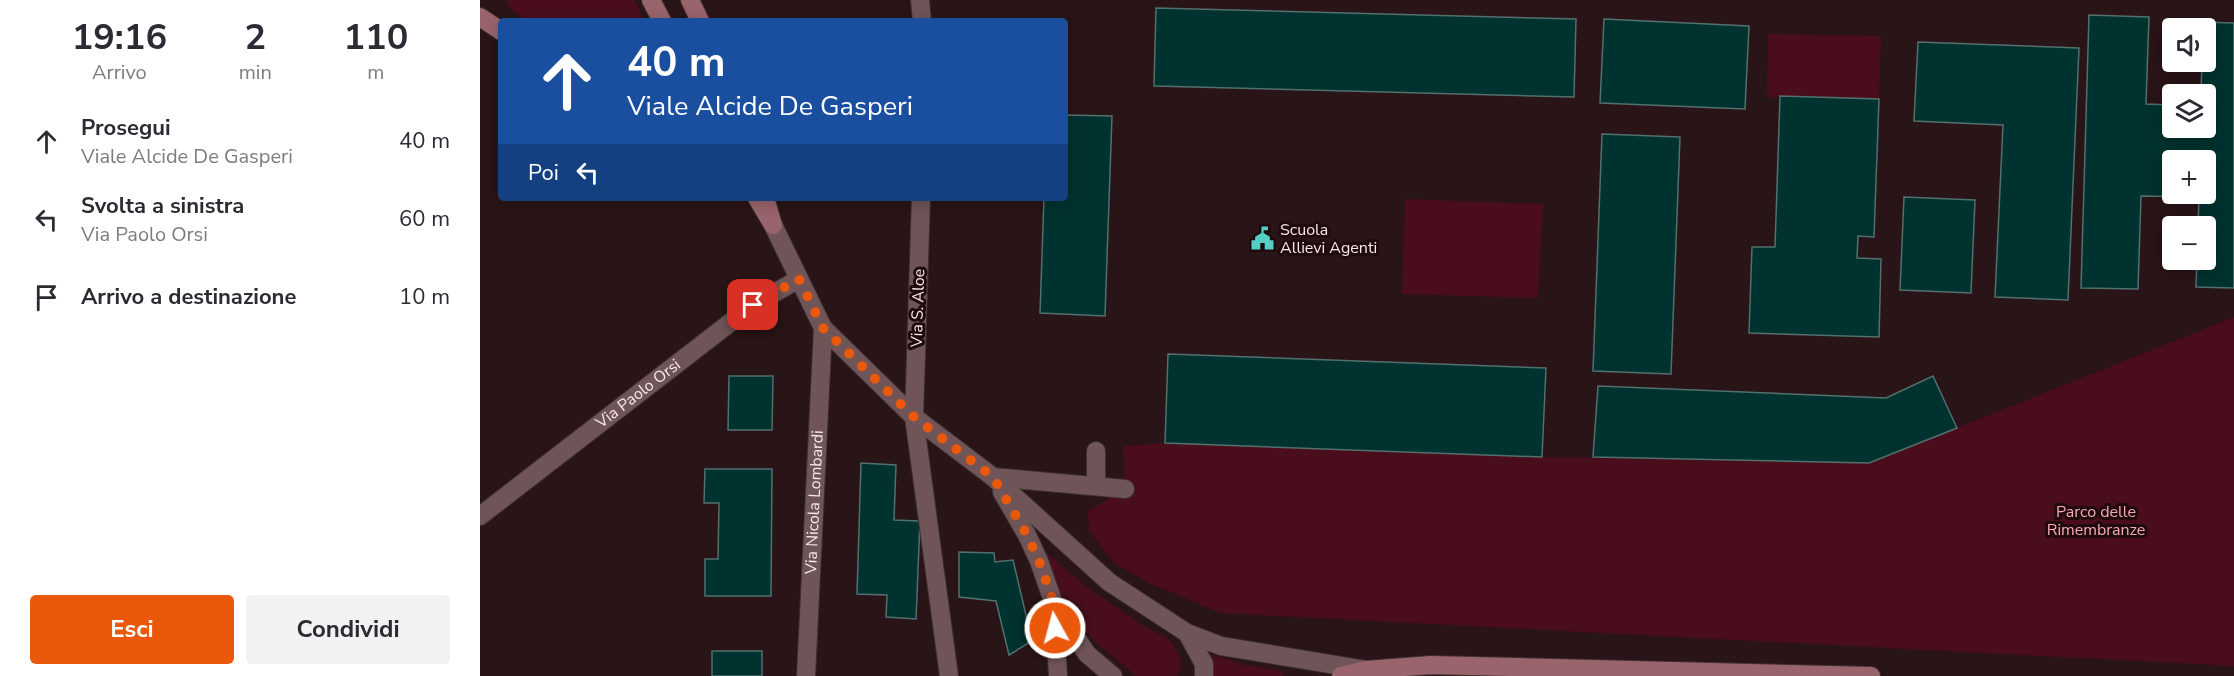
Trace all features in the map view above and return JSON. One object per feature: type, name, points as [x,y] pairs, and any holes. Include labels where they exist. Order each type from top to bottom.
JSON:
[{"type":"main road","points":[[651,0],[660,18]]},
{"type":"main road","points":[[690,0],[699,18]]},
{"type":"main road","points":[[480,17],[498,29]]},
{"type":"main road","points":[[759,201],[773,225]]},
{"type":"main road","points":[[766,201],[773,225]]},
{"type":"main road","points":[[1341,676],[1366,670],[1431,665],[1871,676]]},
{"type":"street","points":[[920,0],[922,18]]},
{"type":"street","name":"Via S. Aloe","points":[[921,201],[914,417],[949,676]]},
{"type":"street","points":[[773,225],[823,328],[914,417],[993,477],[1109,582],[1187,633],[1221,646],[1366,670]]},
{"type":"street","name":"Via Paolo Orsi","points":[[480,516],[753,305],[799,279]]},
{"type":"street","name":"Via Nicola Lombardi","points":[[806,676],[823,328]]},
{"type":"street","points":[[1096,451],[1096,486]]},
{"type":"street","points":[[993,477],[1125,489]]},
{"type":"street","points":[[993,477],[1027,535],[1054,604],[1087,654],[1113,676]]},
{"type":"street","points":[[1054,604],[1058,676]]},
{"type":"street","points":[[1187,633],[1204,664],[1204,676]]},
{"type":"green space","points":[[507,0],[634,0],[643,18],[524,18],[510,9]]},
{"type":"green space","points":[[1768,34],[1881,36],[1879,99],[1767,97]]},
{"type":"green space","points":[[1405,199],[1543,204],[1538,298],[1402,294]]},
{"type":"green space","name":"Parco delle Rimembranze","points":[[2234,317],[2234,666],[1220,613],[1149,583],[1114,563],[1089,531],[1088,511],[1125,489],[1123,446],[1165,443],[1542,457],[1869,463]]},
{"type":"green space","points":[[1040,547],[1084,585],[1139,623],[1170,640],[1180,658],[1181,668],[1177,676],[1136,676],[1092,639],[1073,616]]},
{"type":"green space","points":[[1208,653],[1244,665],[1283,671],[1283,676],[1212,676]]},
{"type":"building","points":[[1156,8],[1576,19],[1574,97],[1154,86]]},
{"type":"building","points":[[2089,15],[2149,17],[2146,104],[2162,105],[2162,138],[2216,138],[2216,84],[2201,84],[2202,72],[2216,72],[2216,22],[2234,23],[2234,288],[2196,287],[2197,270],[2216,270],[2216,216],[2198,216],[2199,204],[2216,204],[2216,150],[2162,150],[2162,196],[2141,196],[2138,289],[2081,288]]},
{"type":"building","points":[[1604,19],[1749,26],[1745,109],[1600,103]]},
{"type":"building","points":[[1918,42],[2079,48],[2068,300],[1995,297],[2003,125],[1914,121]]},
{"type":"building","points":[[1780,96],[1879,99],[1874,237],[1858,236],[1857,258],[1881,259],[1879,337],[1749,333],[1752,247],[1775,247]]},
{"type":"building","points":[[1068,115],[1112,116],[1105,316],[1040,313],[1044,201],[1068,201]]},
{"type":"building","points":[[1602,134],[1680,137],[1671,374],[1593,371]]},
{"type":"building","points":[[1904,197],[1975,200],[1971,293],[1900,290]]},
{"type":"building","points":[[1168,354],[1546,368],[1542,457],[1165,443]]},
{"type":"building","points":[[729,376],[773,376],[772,430],[728,430]]},
{"type":"building","points":[[1933,376],[1957,428],[1869,463],[1593,457],[1598,386],[1886,398]]},
{"type":"building","points":[[861,463],[896,465],[894,520],[920,521],[916,619],[886,617],[887,595],[857,594]]},
{"type":"building","points":[[705,469],[772,469],[771,596],[705,596],[705,559],[718,559],[719,503],[704,503]]},
{"type":"building","points":[[959,552],[994,553],[995,562],[1013,560],[1032,641],[1009,655],[996,601],[959,597]]},
{"type":"building","points":[[712,651],[762,651],[762,676],[712,676]]},
{"type":"place","name":"Scuola Allievi Agenti","points":[[1262,239]]},
{"type":"route","points":[[753,305],[799,279],[823,328],[914,417],[993,477],[1027,535],[1039,561],[1054,604],[1055,628]]}]
